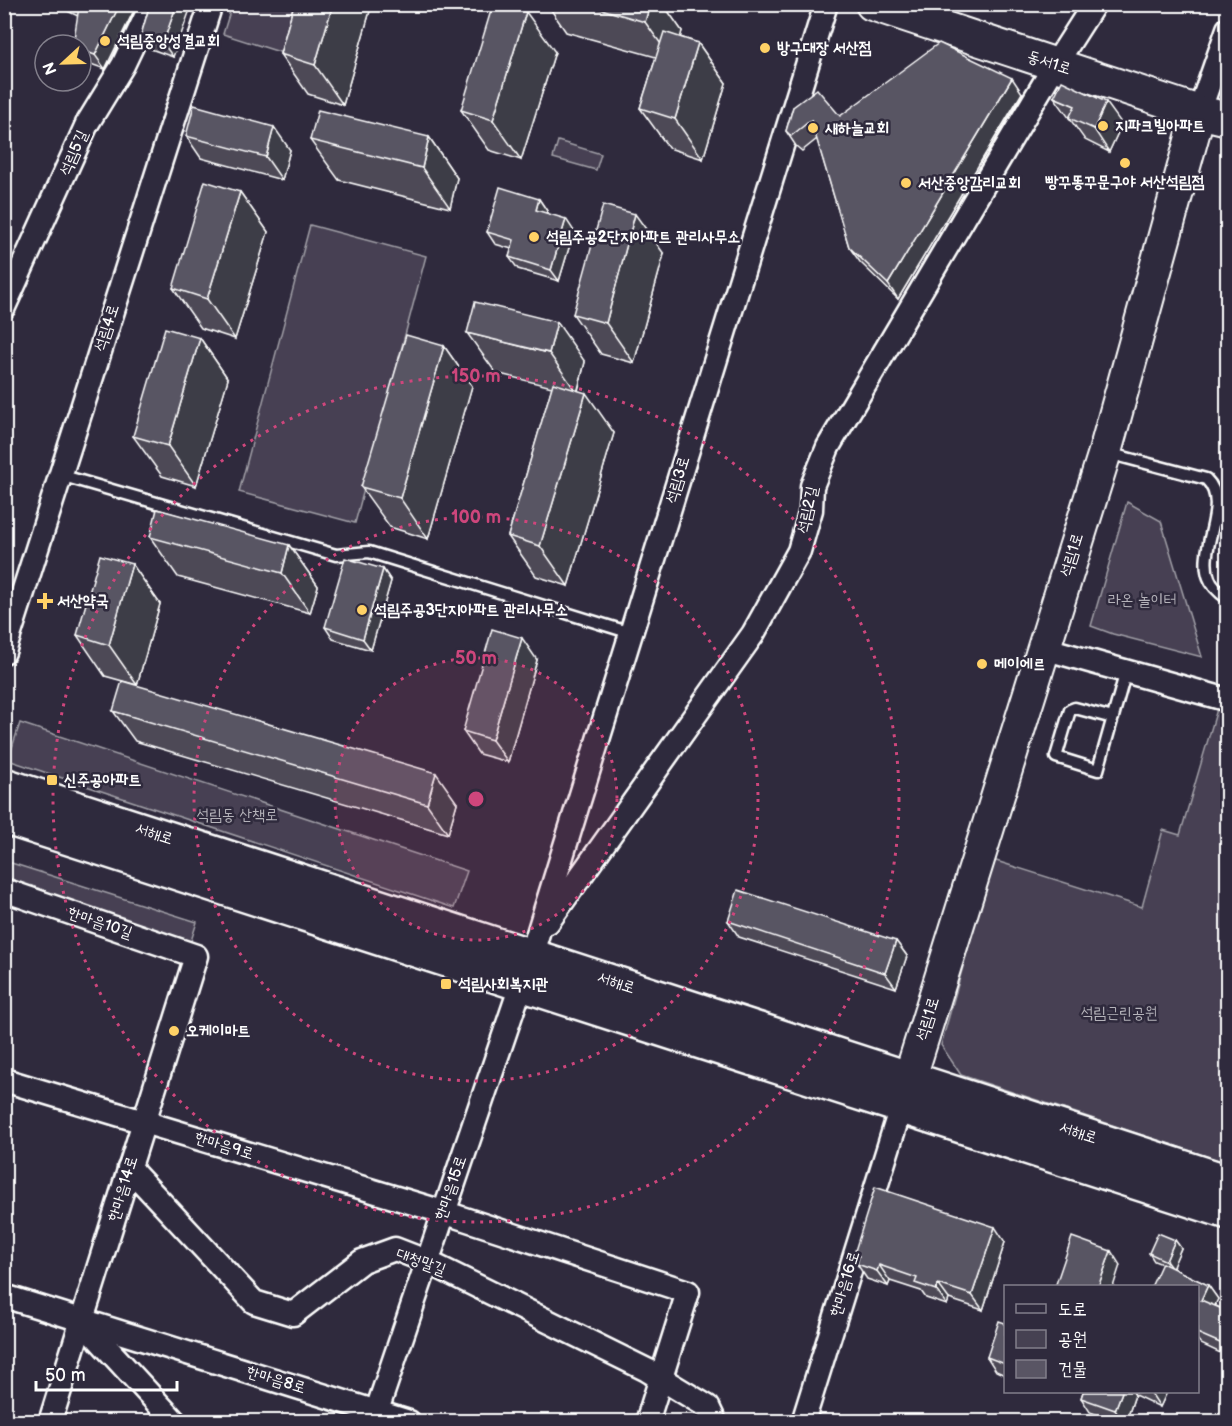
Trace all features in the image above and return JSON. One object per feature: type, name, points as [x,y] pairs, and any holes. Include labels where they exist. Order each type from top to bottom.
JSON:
[{"type":"main road","name":"서해로","points":[[4,785],[530,959],[905,1093],[1227,1212]]},
{"type":"main road","name":"서해로","points":[[4,817],[530,959]]},
{"type":"main road","name":"서해로","points":[[905,1093],[1227,1182]]},
{"type":"street","name":"석림5길","points":[[4,307],[87,124],[123,65],[152,4]]},
{"type":"street","name":"석림4로","points":[[4,652],[211,4]]},
{"type":"street","name":"석림3로","points":[[530,959],[826,4]]},
{"type":"street","name":"동서1로","points":[[872,4],[1213,116]]},
{"type":"street","points":[[1055,65],[1095,4]]},
{"type":"street","name":"석림1로","points":[[905,1093],[1105,452],[1213,116],[1227,29]]},
{"type":"street","name":"석림2길","points":[[530,959],[753,634],[799,551],[811,510],[812,486],[828,447],[1055,65]]},
{"type":"street","points":[[1044,648],[1227,700]]},
{"type":"street","name":"한마음10길","points":[[4,890],[196,956]]},
{"type":"street","name":"한마음14로","points":[[50,1422],[196,956]]},
{"type":"street","name":"한마음15로","points":[[375,1416],[530,959]]},
{"type":"street","name":"한마음9로","points":[[4,1080],[443,1212],[688,1292],[659,1377]]},
{"type":"street","name":"한마음16로","points":[[803,1422],[905,1093]]},
{"type":"street","name":"대청말길","points":[[129,1168],[254,1302],[293,1314],[362,1261],[395,1249],[426,1261],[659,1377],[708,1407],[716,1422]]},
{"type":"street","name":"한마음8로","points":[[4,1296],[375,1416],[409,1422]]},
{"type":"street","points":[[82,1321],[175,1422]]},
{"type":"street","points":[[647,1422],[659,1377]]},
{"type":"lane","points":[[1105,452],[1206,479],[1214,487],[1217,500],[1207,564],[1209,578],[1227,599]]},
{"type":"lane","points":[[60,475],[336,555],[369,552],[631,633]]},
{"type":"lane","points":[[1113,718],[1075,708],[1070,710],[1056,757],[1098,770],[1113,718],[1126,671]]},
{"type":"green space","points":[[232,5],[299,5],[283,53],[223,34]]},
{"type":"green space","points":[[558,141],[601,154],[596,170],[553,158]]},
{"type":"green space","points":[[310,225],[426,256],[355,523],[239,492]]},
{"type":"green space","name":"라온 놀이터","points":[[1127,502],[1161,521],[1202,657],[1091,626]]},
{"type":"green space","name":"석림근린공원","points":[[1217,709],[1227,712],[1227,1163],[961,1075],[941,1045],[993,860],[1142,907],[1163,830],[1180,835]]},
{"type":"green space","name":"석림동 산책로","points":[[20,723],[467,871],[454,908],[8,760]]},
{"type":"green space","points":[[5,861],[197,922],[190,944],[5,885]]},
{"type":"building","points":[[74,4],[120,4],[95,55],[93,54],[93,33],[75,33],[79,7]]},
{"type":"building","points":[[150,4],[177,4],[163,43],[141,35]]},
{"type":"building","points":[[294,4],[333,4],[315,65],[280,54]]},
{"type":"building","points":[[493,4],[503,4],[526,12],[493,120],[461,110]]},
{"type":"building","points":[[584,4],[650,4],[645,22]]},
{"type":"building","points":[[664,32],[698,43],[675,119],[640,108]]},
{"type":"building","name":"서산중앙감리교회","points":[[939,43],[1012,78],[888,284],[849,247],[811,120],[791,136],[786,131],[793,107],[817,89],[840,116]]},
{"type":"building","points":[[1062,81],[1106,102],[1094,129],[1069,118],[1075,106],[1054,97]]},
{"type":"building","points":[[194,105],[274,127],[266,157],[186,136]]},
{"type":"building","points":[[318,110],[429,137],[422,168],[310,140]]},
{"type":"building","points":[[205,181],[240,192],[207,299],[173,288]]},
{"type":"building","name":"석림주공2단지아파트 관리사무소","points":[[500,187],[539,199],[536,210],[566,219],[551,270],[509,257],[514,240],[487,232]]},
{"type":"building","points":[[603,205],[635,214],[606,323],[573,314]]},
{"type":"building","points":[[475,302],[557,322],[549,353],[467,333]]},
{"type":"building","points":[[165,328],[200,338],[168,446],[133,436]]},
{"type":"building","points":[[406,335],[444,346],[400,498],[361,487]]},
{"type":"building","points":[[553,383],[586,393],[540,546],[508,536]]},
{"type":"building","points":[[157,509],[289,545],[282,573],[150,537]]},
{"type":"building","points":[[100,555],[132,564],[109,645],[77,635]]},
{"type":"building","name":"석림주공3단지아파트 관리사무소","points":[[345,558],[383,569],[363,639],[325,627]]},
{"type":"building","points":[[492,629],[522,638],[492,740],[463,731]]},
{"type":"building","points":[[122,681],[436,773],[427,804],[113,711]]},
{"type":"building","points":[[738,890],[896,941],[885,973],[728,921]]},
{"type":"building","points":[[875,1187],[995,1227],[972,1295],[938,1284],[936,1290],[915,1283],[917,1278],[879,1265],[877,1271],[857,1264],[859,1256],[854,1254]]},
{"type":"building","points":[[1158,1233],[1175,1240],[1166,1261],[1149,1253]]},
{"type":"building","points":[[1072,1237],[1111,1251],[1099,1285],[1056,1285]]},
{"type":"building","points":[[1162,1263],[1208,1285],[1201,1300],[1227,1311],[1227,1346],[1199,1334],[1199,1285],[1152,1285]]},
{"type":"building","points":[[999,1321],[1004,1323],[1004,1364],[987,1357]]},
{"type":"building","points":[[1083,1393],[1122,1393],[1115,1410],[1081,1398]]},
{"type":"place","name":"석림중앙성결교회","points":[[105,41]]},
{"type":"place","name":"방구대장 서산점","points":[[765,48]]},
{"type":"place","name":"지파크빌아파트","points":[[1103,126]]},
{"type":"place","name":"새하늘교회","points":[[813,128]]},
{"type":"place","name":"빵꾸똥꾸문구야 서산석림점","points":[[1125,163]]},
{"type":"place","name":"서산중앙감리교회","points":[[906,183]]},
{"type":"place","name":"석림주공2단지아파트 관리사무소","points":[[534,237]]},
{"type":"place","name":"서산약국","points":[[45,601]]},
{"type":"place","name":"석림주공3단지아파트 관리사무소","points":[[362,610]]},
{"type":"place","name":"메이에르","points":[[982,664]]},
{"type":"place","name":"신주공아파트","points":[[52,780]]},
{"type":"place","name":"석림사회복지관","points":[[446,984]]},
{"type":"place","name":"오케이마트","points":[[174,1031]]}]
